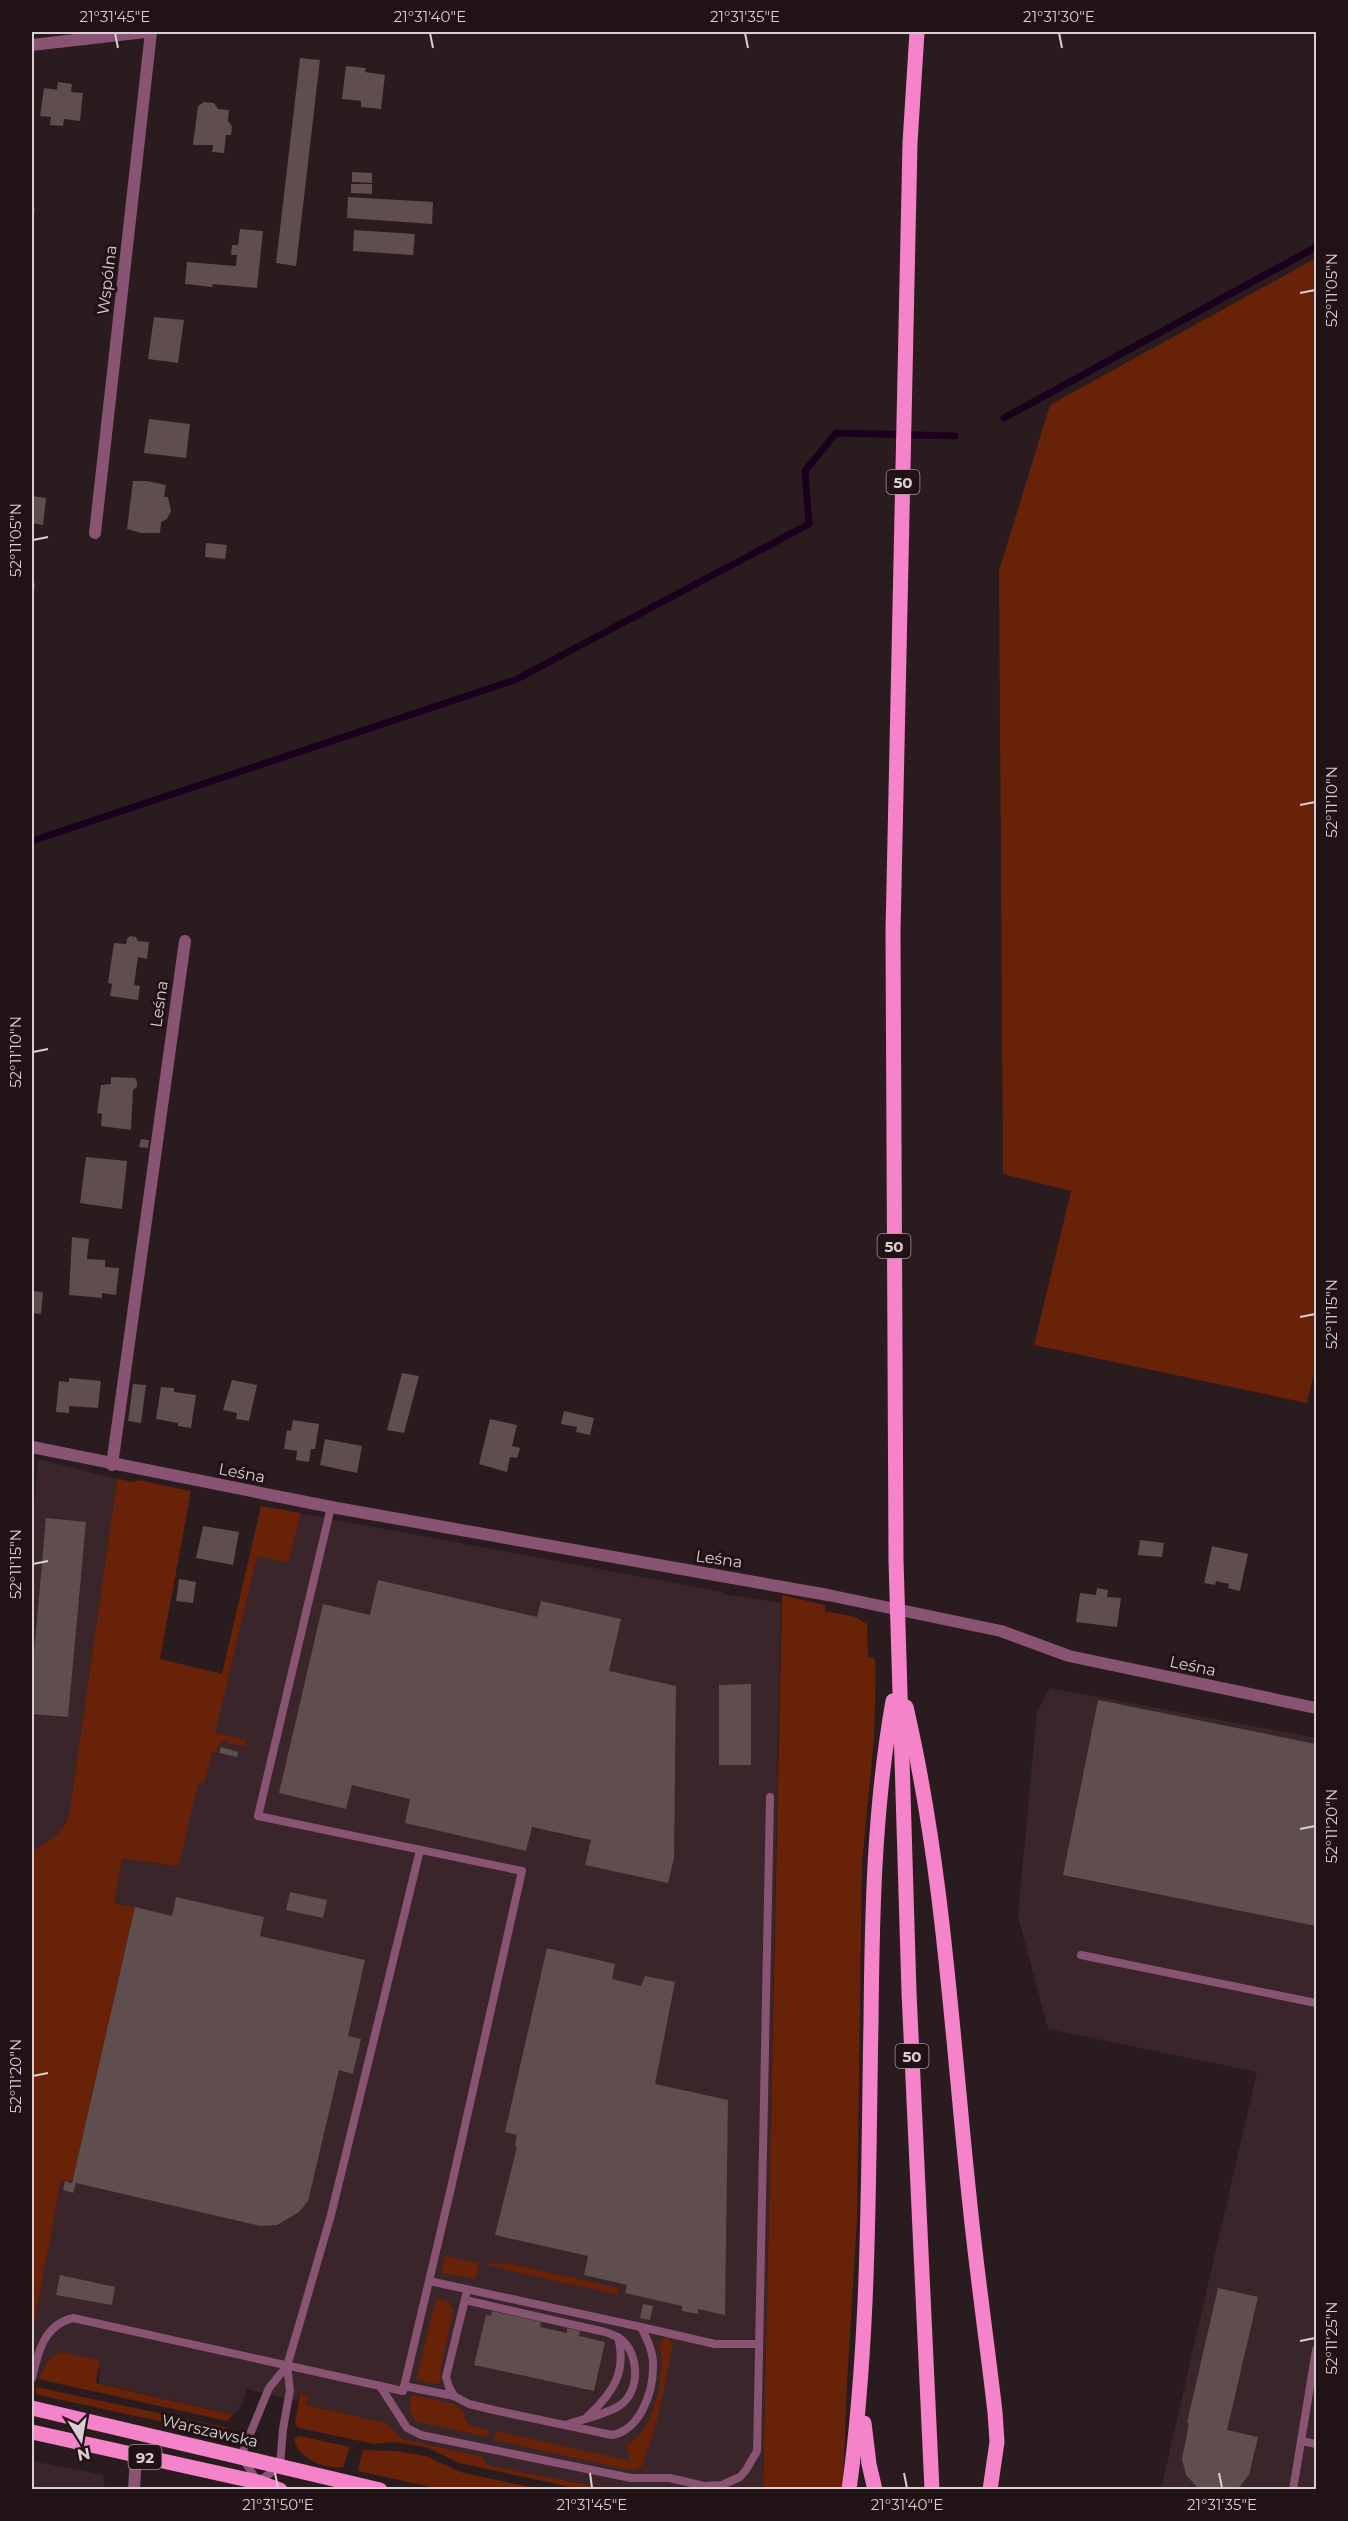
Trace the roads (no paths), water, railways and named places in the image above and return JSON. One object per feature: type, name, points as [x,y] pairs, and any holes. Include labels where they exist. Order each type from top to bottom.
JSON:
[{"type":"main road","name":"50","points":[[916,32],[910,143],[893,932],[896,1560],[909,1992],[932,2490]]},
{"type":"main road","points":[[849,2490],[861,2391],[868,2209],[875,1837],[883,1758],[898,1672]]},
{"type":"main road","points":[[898,1672],[917,1755],[930,1832],[950,1994],[970,2206],[995,2412],[997,2442],[990,2490]]},
{"type":"main road","points":[[861,2391],[868,2464],[874,2490]]},
{"type":"main road","name":"Warszawska","points":[[32,2408],[380,2490]]},
{"type":"main road","name":"92","points":[[32,2432],[258,2482],[280,2490]]},
{"type":"street","points":[[32,45],[145,32]]},
{"type":"street","name":"Wspólna","points":[[95,533],[151,32]]},
{"type":"street","name":"Leśna","points":[[112,1465],[185,941]]},
{"type":"street","name":"Leśna","points":[[32,1447],[112,1465],[331,1507],[749,1580],[1001,1630],[1069,1656],[1317,1708]]},
{"type":"street","points":[[134,2490],[136,2455]]},
{"type":"lane","points":[[32,2378],[46,2336],[62,2321],[73,2318],[403,2391],[522,1871],[258,1816],[331,1507]]},
{"type":"lane","points":[[380,2386],[407,2428],[421,2435],[631,2478],[670,2478],[714,2486],[731,2482],[746,2470],[757,2451],[770,1797]]},
{"type":"lane","points":[[287,2366],[290,2390],[283,2428],[280,2466],[258,2482],[241,2456],[269,2388],[287,2366],[332,2215],[420,1850]]},
{"type":"lane","points":[[1081,1955],[1317,2003]]},
{"type":"lane","points":[[429,2281],[715,2344],[758,2344]]},
{"type":"lane","points":[[454,2396],[446,2377],[468,2288]]},
{"type":"lane","points":[[465,2300],[618,2337],[626,2344],[635,2365],[631,2392],[619,2406],[566,2425]]},
{"type":"lane","points":[[404,2386],[454,2396],[469,2404],[612,2435],[626,2430],[637,2420],[648,2392],[654,2368],[648,2340],[641,2327]]},
{"type":"lane","points":[[585,2418],[608,2396],[618,2376],[621,2352],[618,2337]]},
{"type":"lane","points":[[1293,2490],[1317,2350]]},
{"type":"lane","points":[[1301,2441],[1317,2444]]},
{"type":"waterway","points":[[1004,418],[1316,247]]},
{"type":"waterway","points":[[32,841],[515,680],[809,524],[805,471],[836,433],[955,436]]}]
